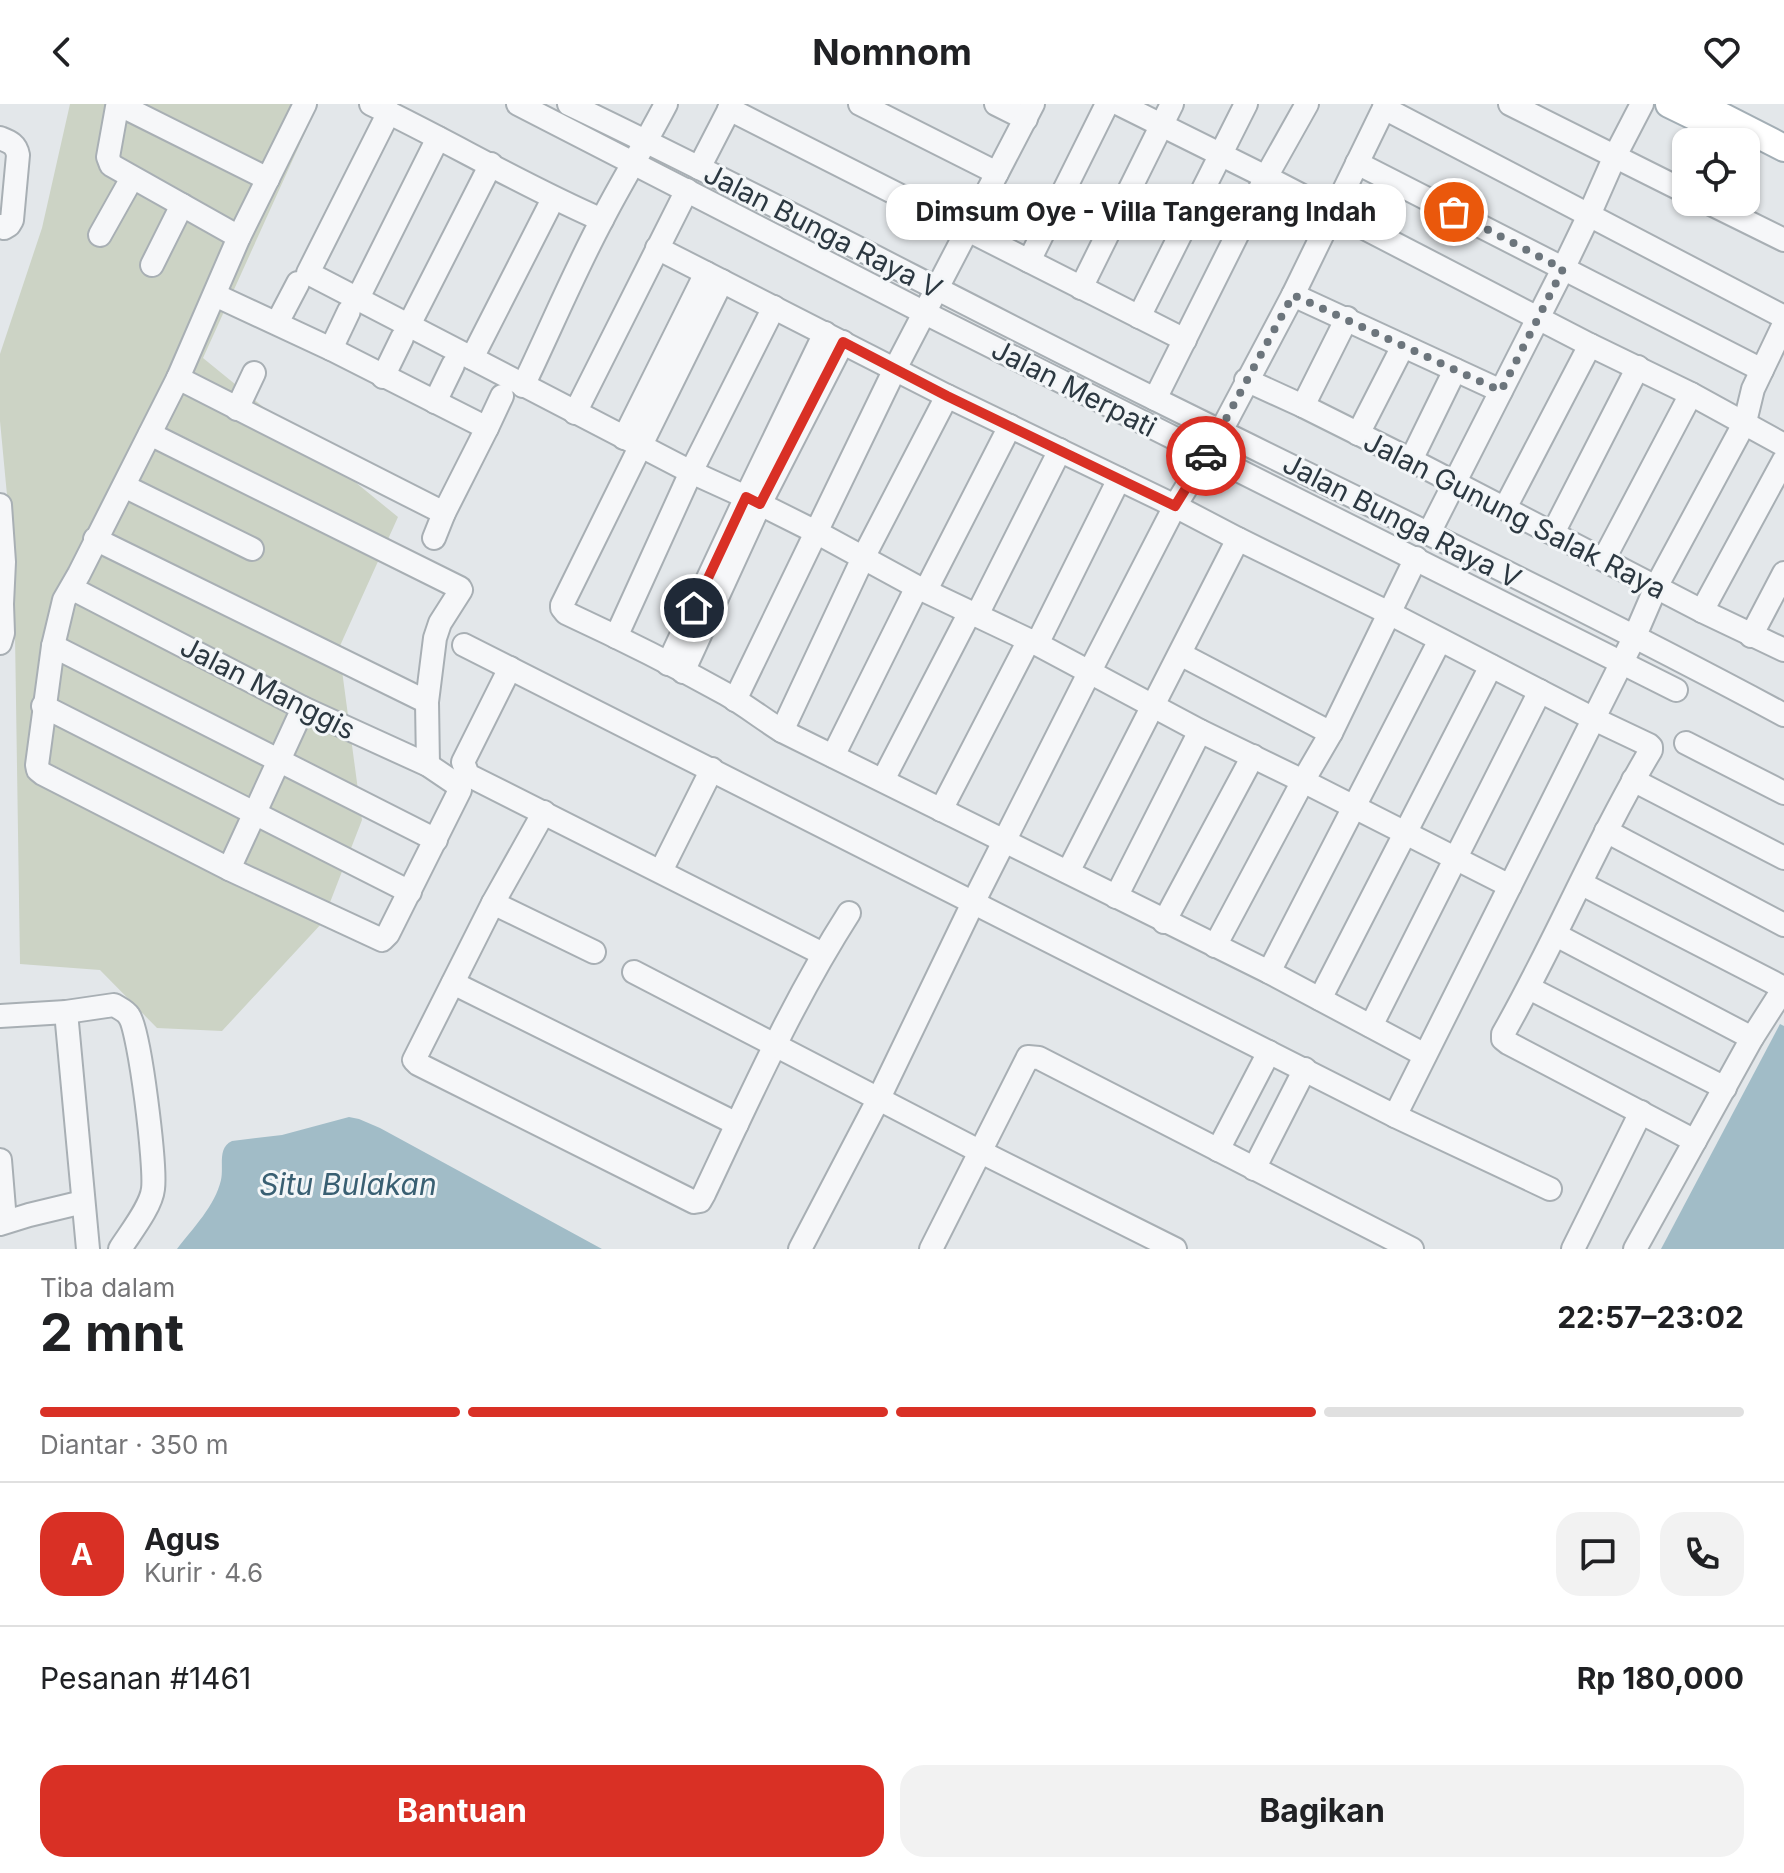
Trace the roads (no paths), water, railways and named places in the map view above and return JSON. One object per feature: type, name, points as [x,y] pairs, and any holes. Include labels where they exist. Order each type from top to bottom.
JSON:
[{"type":"main road","points":[[1669,104],[1718,128]]},
{"type":"main road","points":[[1698,104],[1784,148]]},
{"type":"main road","points":[[1760,149],[1784,162]]},
{"type":"street","points":[[53,646],[436,840],[388,934],[382,940],[373,937],[229,869],[38,770],[37,765],[43,706],[53,646],[64,600],[178,378],[239,237],[305,104]]},
{"type":"street","name":"Jalan Merpati","points":[[518,104],[925,313],[1676,690]]},
{"type":"street","name":"Jalan Bunga Raya V","points":[[569,104],[593,109],[646,143],[1429,533],[1784,715]]},
{"type":"street","points":[[523,386],[602,220],[666,104]]},
{"type":"street","points":[[860,104],[997,173]]},
{"type":"street","points":[[735,700],[895,369],[1030,112],[996,104]]},
{"type":"street","points":[[1025,259],[1096,104]]},
{"type":"street","points":[[1025,259],[1107,104]]},
{"type":"street","points":[[1119,104],[1691,394],[1784,445]]},
{"type":"street","points":[[1081,288],[1172,104]]},
{"type":"street","points":[[1215,152],[1233,104]]},
{"type":"street","points":[[1133,314],[1215,152],[1246,104]]},
{"type":"street","points":[[1155,399],[1266,177],[1307,104]]},
{"type":"street","points":[[1510,104],[1672,185]]},
{"type":"street","points":[[1429,533],[1563,269],[1642,104]]},
{"type":"street","points":[[239,237],[117,170],[108,161],[116,111],[120,105],[268,179]]},
{"type":"street","points":[[699,168],[730,107],[1185,340]]},
{"type":"street","points":[[277,323],[303,278],[380,108],[553,199],[602,220]]},
{"type":"street","points":[[800,1249],[878,1100],[973,903],[1175,506],[1221,431],[1293,295],[1357,163],[1390,109],[1784,317]]},
{"type":"street","points":[[0,138],[13,143],[18,155],[12,220],[4,228],[0,226]]},
{"type":"street","points":[[331,349],[438,138]]},
{"type":"street","points":[[1357,163],[1762,370]]},
{"type":"street","points":[[383,377],[495,167]]},
{"type":"street","points":[[100,235],[132,178]]},
{"type":"street","points":[[575,413],[687,190]]},
{"type":"street","points":[[435,402],[462,362],[553,199]]},
{"type":"street","points":[[152,265],[182,205]]},
{"type":"street","points":[[1735,216],[1784,240]]},
{"type":"street","points":[[657,248],[1651,747],[1503,1039],[1695,1141]]},
{"type":"street","points":[[714,277],[632,442],[562,605],[566,613],[735,700],[782,731],[1269,972],[1425,1055]]},
{"type":"street","points":[[303,278],[410,331],[462,362],[523,386],[691,472],[753,500],[1200,731],[1510,886]]},
{"type":"street","points":[[215,295],[331,349],[487,428]]},
{"type":"street","points":[[1293,295],[1501,391]]},
{"type":"street","points":[[616,637],[691,472],[774,307]]},
{"type":"street","points":[[1303,406],[1347,318]]},
{"type":"street","points":[[1395,1116],[1634,638],[1656,587],[1745,422],[1753,389],[1784,324]]},
{"type":"street","points":[[675,668],[753,500],[834,338]]},
{"type":"street","points":[[1505,508],[1590,345]]},
{"type":"street","points":[[1358,434],[1403,346]]},
{"type":"street","points":[[1553,533],[1638,367]]},
{"type":"street","points":[[1411,460],[1455,370]]},
{"type":"street","points":[[237,409],[254,373]]},
{"type":"street","points":[[178,378],[444,513]]},
{"type":"street","name":"Jalan Gunung Salak Raya","points":[[1246,380],[1455,482],[1702,611],[1784,650]]},
{"type":"street","points":[[1604,559],[1691,394]]},
{"type":"street","points":[[434,538],[502,396]]},
{"type":"street","points":[[782,731],[950,397]]},
{"type":"street","points":[[833,756],[1010,426]]},
{"type":"street","points":[[150,434],[460,588],[435,638],[427,702],[428,765]]},
{"type":"street","points":[[883,780],[977,615],[1064,452]]},
{"type":"street","points":[[1702,611],[1784,460]]},
{"type":"street","points":[[941,810],[1119,479]]},
{"type":"street","points":[[124,486],[252,549]]},
{"type":"street","points":[[0,505],[3,633],[0,643]]},
{"type":"street","points":[[95,539],[427,702]]},
{"type":"street","points":[[1068,872],[1238,539]]},
{"type":"street","points":[[1215,946],[1331,733],[1416,558]]},
{"type":"street","points":[[1751,636],[1784,573]]},
{"type":"street","name":"Jalan Manggis","points":[[71,588],[303,708],[428,765],[454,781],[460,790],[436,840]]},
{"type":"street","points":[[1269,972],[1440,640]]},
{"type":"street","points":[[464,645],[1395,1116],[1550,1189]]},
{"type":"street","points":[[1180,654],[1331,733]]},
{"type":"street","points":[[1320,999],[1491,666]]},
{"type":"street","points":[[510,668],[463,762],[465,771],[472,778],[823,954]]},
{"type":"street","points":[[1371,1026],[1540,691]]},
{"type":"street","points":[[43,706],[410,892]]},
{"type":"street","points":[[229,869],[303,708]]},
{"type":"street","points":[[1116,897],[1200,731]]},
{"type":"street","points":[[1686,743],[1784,793]]},
{"type":"street","points":[[1164,922],[1253,756]]},
{"type":"street","points":[[661,871],[712,769]]},
{"type":"street","points":[[1633,780],[1784,858]]},
{"type":"street","points":[[544,812],[493,903],[414,1060],[694,1202],[700,1201],[704,1194],[775,1044],[823,954],[849,913]]},
{"type":"street","points":[[1606,831],[1784,925]]},
{"type":"street","points":[[1582,884],[1782,997],[1752,1038],[1635,1249]]},
{"type":"street","points":[[493,903],[594,952]]},
{"type":"street","points":[[1556,935],[1752,1038]]},
{"type":"street","points":[[634,972],[878,1100],[1175,1249]]},
{"type":"street","points":[[453,983],[737,1124]]},
{"type":"street","points":[[1529,988],[1725,1088]]},
{"type":"street","points":[[0,1016],[114,1005],[130,1017],[138,1040],[154,1188],[149,1203],[120,1249]]},
{"type":"street","points":[[66,1012],[88,1249]]},
{"type":"street","points":[[1218,1150],[1269,1052]]},
{"type":"street","points":[[931,1249],[1028,1057],[1039,1058],[1412,1249]]},
{"type":"street","points":[[1254,1169],[1305,1069]]},
{"type":"street","points":[[1573,1249],[1641,1112]]},
{"type":"street","points":[[0,1160],[3,1222],[83,1202]]},
{"type":"water","points":[[1780,1024],[1784,1026],[1784,1249],[1661,1249]]},
{"type":"water","name":"Situ Bulakan","points":[[349,1117],[380,1128],[602,1249],[177,1249],[214,1199],[221,1180],[223,1153],[227,1144],[282,1135]]},
{"type":"place","name":"Dimsum Oye - Villa Tangerang Indah","points":[[1454,212]]}]
